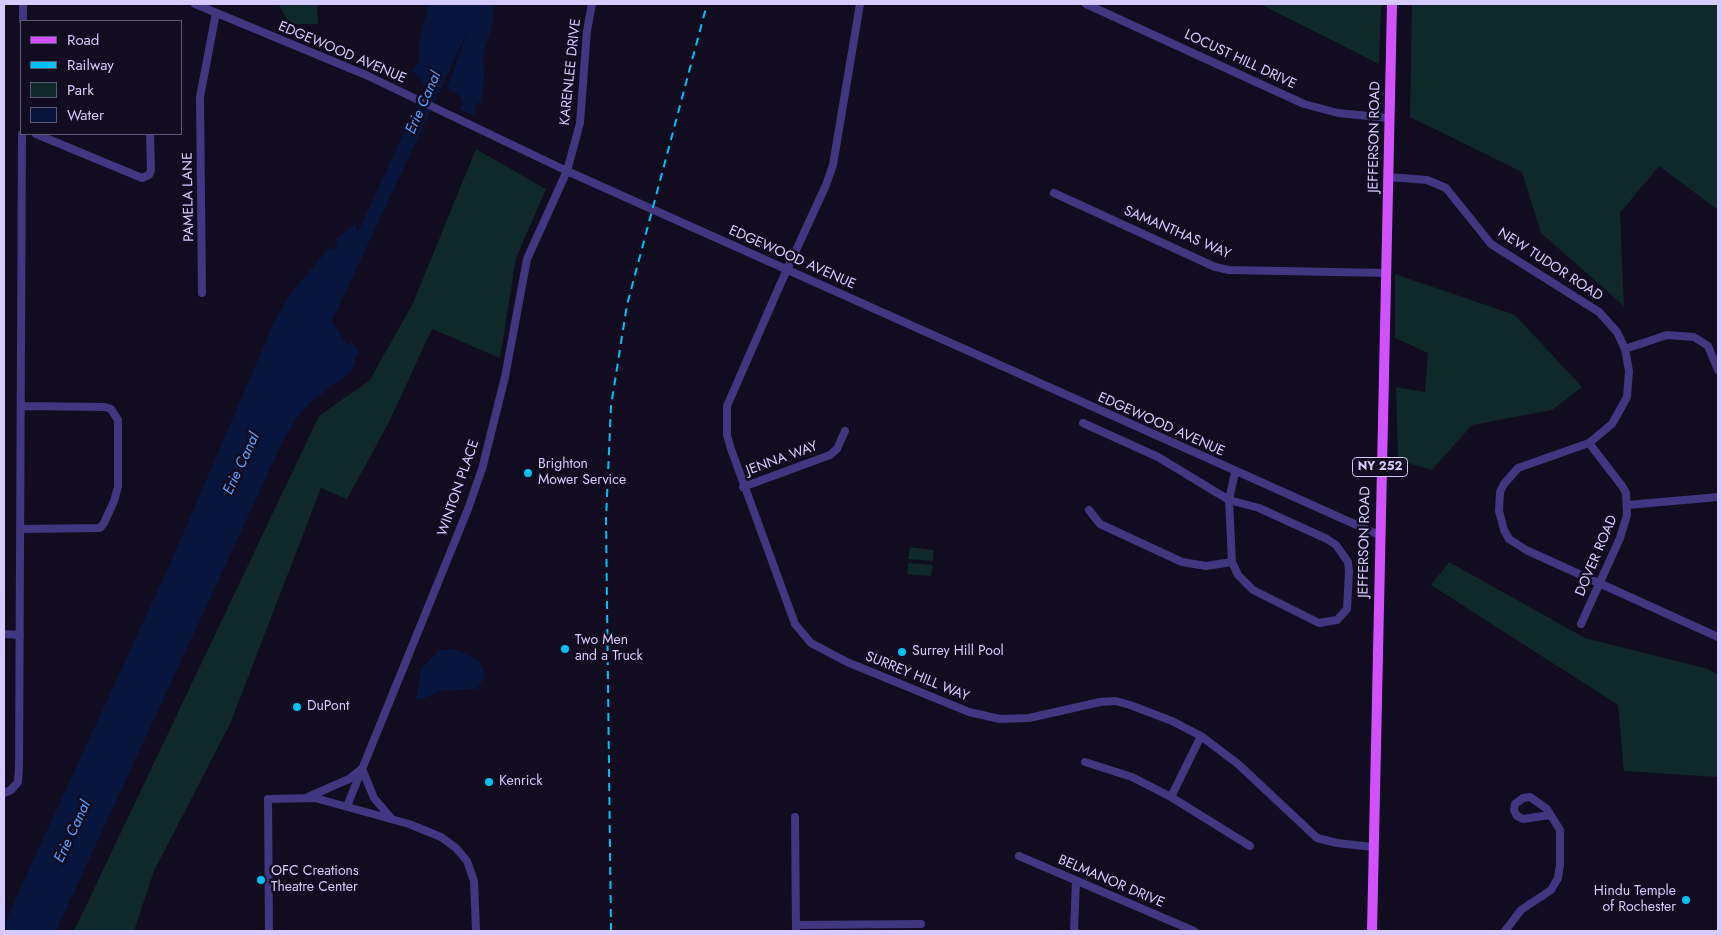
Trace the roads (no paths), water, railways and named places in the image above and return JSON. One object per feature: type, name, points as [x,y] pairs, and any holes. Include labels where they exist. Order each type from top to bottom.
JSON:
[{"type":"main road","name":"JEFFERSON ROAD","points":[[1372,931],[1379,535],[1392,4]]},
{"type":"street","points":[[23,4],[23,20]]},
{"type":"street","name":"EDGEWOOD AVENUE","points":[[195,4],[396,89],[567,171],[1379,535]]},
{"type":"street","name":"KARENLEE DRIVE","points":[[567,171],[580,123],[587,31],[592,4]]},
{"type":"street","points":[[787,270],[826,186],[833,166],[860,4]]},
{"type":"street","name":"LOCUST HILL DRIVE","points":[[1086,4],[1304,104],[1338,113],[1389,118]]},
{"type":"street","name":"PAMELA LANE","points":[[202,293],[200,97],[216,13]]},
{"type":"street","points":[[4,793],[11,790],[18,782],[22,135]]},
{"type":"street","points":[[38,135],[142,178],[149,175],[151,170],[150,135]]},
{"type":"street","name":"WINTON PLACE","points":[[347,806],[468,509],[482,469],[505,377],[527,259],[567,171]]},
{"type":"street","name":"NEW TUDOR ROAD","points":[[1388,177],[1427,180],[1446,188],[1491,244],[1599,312],[1616,332],[1625,349],[1629,371],[1628,392],[1624,405],[1612,424],[1589,443]]},
{"type":"street","name":"SAMANTHAS WAY","points":[[1054,193],[1215,267],[1229,270],[1386,273]]},
{"type":"street","name":"SURREY HILL WAY","points":[[787,270],[727,406],[727,434],[743,487],[787,607],[795,624],[811,643],[847,662],[969,712],[1000,719],[1029,718],[1084,705],[1116,701],[1172,721],[1201,736],[1238,764],[1317,838],[1337,843],[1373,847]]},
{"type":"street","points":[[1625,349],[1667,335],[1694,337],[1708,346],[1718,370]]},
{"type":"street","points":[[21,406],[105,407],[111,409],[118,420],[118,487],[114,502],[100,528],[21,529]]},
{"type":"street","points":[[1083,423],[1158,457],[1229,500],[1259,508],[1336,545],[1346,557],[1349,567],[1349,589],[1345,613],[1337,620],[1319,623],[1253,590],[1238,575],[1232,562],[1229,500],[1235,472]]},
{"type":"street","name":"JENNA WAY","points":[[743,487],[830,455],[838,449],[845,431]]},
{"type":"street","points":[[1589,443],[1526,464],[1510,475],[1500,492],[1499,501],[1500,520],[1504,530],[1516,545],[1718,637]]},
{"type":"street","name":"DOVER ROAD","points":[[1581,624],[1625,525],[1628,505],[1622,486],[1589,443]]},
{"type":"street","points":[[1628,505],[1718,497]]},
{"type":"street","points":[[1089,510],[1100,524],[1182,562],[1212,566],[1232,562]]},
{"type":"street","points":[[4,634],[20,635]]},
{"type":"street","points":[[1171,796],[1201,736]]},
{"type":"street","points":[[1085,762],[1132,777],[1171,796],[1250,846]]},
{"type":"street","points":[[304,799],[349,779],[362,769],[374,798],[393,820]]},
{"type":"street","points":[[269,931],[268,799],[325,799],[441,837],[456,848],[468,861],[474,881],[476,931]]},
{"type":"street","points":[[1505,931],[1521,910],[1547,894],[1558,878],[1561,839],[1558,824],[1550,815]]},
{"type":"street","points":[[795,817],[796,928],[922,924]]},
{"type":"street","name":"BELMANOR DRIVE","points":[[1019,856],[1194,931]]},
{"type":"street","points":[[1074,931],[1076,881]]},
{"type":"water","name":"Erie Canal","points":[[429,4],[494,4],[493,21],[482,61],[485,72],[481,102],[476,104],[475,116],[460,109],[463,103],[460,96],[447,88],[468,31],[332,321],[347,345],[352,342],[360,353],[355,357],[355,363],[351,372],[311,402],[296,419],[282,443],[56,931],[4,931],[4,925],[24,880],[170,564],[274,322],[291,293],[329,248],[332,250],[338,243],[335,240],[356,223],[356,230],[359,230],[424,89],[421,79],[412,71],[419,61],[419,42]]},
{"type":"water","points":[[455,649],[478,660],[486,675],[477,689],[441,691],[420,700],[416,699],[421,669],[439,650]]},
{"type":"railway","points":[[611,931],[606,519],[611,406],[627,305],[707,4]]},
{"type":"place","name":"Brighton Mower Service","points":[[528,473]]},
{"type":"place","name":"Two Men and a Truck","points":[[565,649]]},
{"type":"place","name":"Surrey Hill Pool","points":[[902,652]]},
{"type":"place","name":"DuPont","points":[[297,707]]},
{"type":"place","name":"Kenrick","points":[[489,782]]},
{"type":"place","name":"OFC Creations Theatre Center","points":[[261,880]]},
{"type":"place","name":"Hindu Temple of Rochester","points":[[1686,900]]}]
